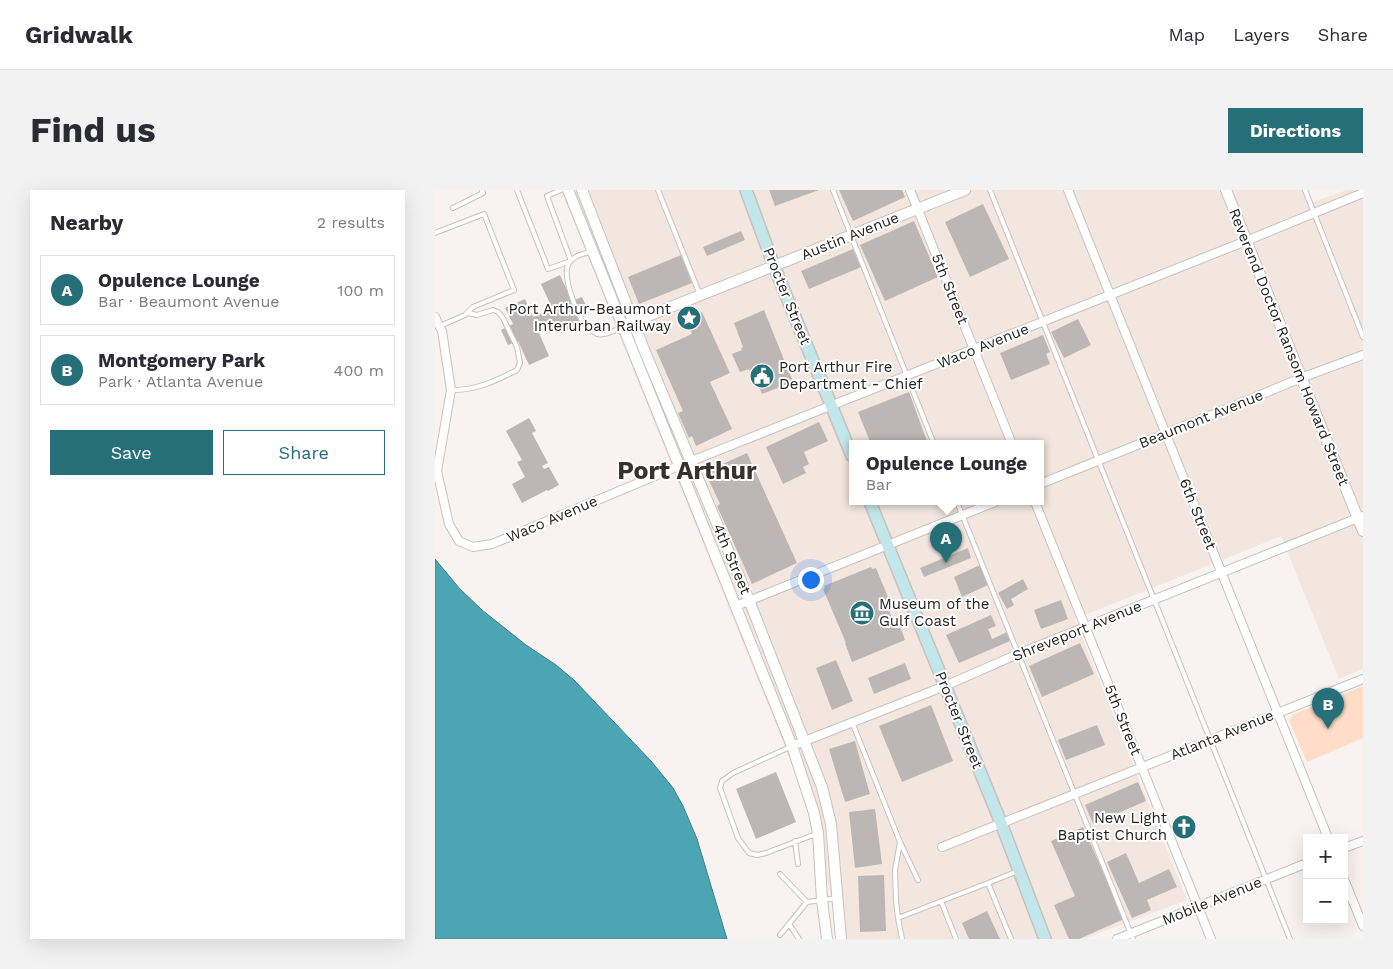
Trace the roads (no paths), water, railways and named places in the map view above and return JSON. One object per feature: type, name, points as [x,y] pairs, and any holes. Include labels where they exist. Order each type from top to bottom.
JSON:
[{"type":"main road","name":"Procter Street","points":[[746,190],[774,266],[849,448]]},
{"type":"main road","name":"Procter Street","points":[[871,505],[1001,823],[1045,939]]},
{"type":"street","name":"4th Street","points":[[569,190],[792,746],[814,813],[818,833],[822,900],[827,939]]},
{"type":"street","name":"4th Street","points":[[582,190],[823,787],[831,824],[841,939]]},
{"type":"street","name":"5th Street","points":[[910,190],[1010,440]]},
{"type":"street","name":"Austin Avenue","points":[[623,327],[965,190]]},
{"type":"street","name":"6th Street","points":[[1068,190],[1326,834]]},
{"type":"street","name":"Reverend Doctor Ransom Howard Street","points":[[1226,190],[1301,378],[1360,517],[1363,531]]},
{"type":"street","name":"Waco Avenue","points":[[451,390],[437,471],[449,524],[459,540],[473,547],[492,544],[679,466],[1363,193]]},
{"type":"street","points":[[435,318],[442,330],[451,390]]},
{"type":"street","name":"Beaumont Avenue","points":[[1044,482],[1301,378],[1363,355]]},
{"type":"street","points":[[736,606],[987,505]]},
{"type":"street","name":"5th Street","points":[[1036,505],[1211,939]]},
{"type":"street","name":"Shreveport Avenue","points":[[792,746],[945,686],[1018,654],[1360,517]]},
{"type":"street","name":"Atlanta Avenue","points":[[942,847],[1363,679]]},
{"type":"street","points":[[1348,847],[1363,841]]},
{"type":"street","name":"Mobile Avenue","points":[[1117,939],[1132,936],[1198,906],[1303,865]]},
{"type":"street","points":[[1348,889],[1363,926]]},
{"type":"lane","points":[[453,208],[483,193],[482,190]]},
{"type":"lane","points":[[517,190],[547,269],[571,261]]},
{"type":"lane","points":[[561,190],[547,196],[571,261]]},
{"type":"lane","points":[[658,190],[700,296]]},
{"type":"lane","points":[[833,190],[932,440]]},
{"type":"lane","points":[[990,190],[1290,939]]},
{"type":"lane","points":[[1305,190],[1363,336]]},
{"type":"lane","points":[[435,233],[484,214],[513,290],[473,307],[468,313],[440,326]]},
{"type":"lane","points":[[593,251],[575,256],[566,268],[573,300],[585,325],[598,334],[605,334],[623,327]]},
{"type":"lane","points":[[451,390],[465,390],[483,385],[517,370],[519,363],[517,347],[499,312],[493,310],[477,315],[468,313]]},
{"type":"lane","points":[[958,505],[1132,936]]},
{"type":"lane","points":[[852,722],[900,842],[918,880]]},
{"type":"lane","points":[[792,746],[733,773],[723,781],[720,788],[738,838],[749,853],[757,855],[818,833]]},
{"type":"lane","points":[[795,841],[798,864]]},
{"type":"lane","points":[[900,842],[895,870],[896,901],[902,939]]},
{"type":"lane","points":[[898,918],[1018,871]]},
{"type":"lane","points":[[780,874],[807,902]]},
{"type":"lane","points":[[988,883],[1011,939]]},
{"type":"lane","points":[[780,935],[807,902],[837,898]]},
{"type":"lane","points":[[941,901],[956,939]]},
{"type":"lane","points":[[789,924],[799,939]]},
{"type":"water","points":[[435,559],[460,589],[482,610],[574,680],[651,761],[673,788],[697,839],[727,939],[435,939]]},
{"type":"place","name":"Port Arthur-Beaumont Interurban Railway","points":[[689,318]]},
{"type":"place","name":"Port Arthur Fire Department - Chief","points":[[762,376]]},
{"type":"place","name":"Opulence Lounge","points":[[946,563]]},
{"type":"place","name":"Museum of the Gulf Coast","points":[[862,613]]},
{"type":"place","name":"Montgomery Park","points":[[1328,729]]},
{"type":"place","name":"New Light Baptist Church","points":[[1184,827]]},
{"type":"district","name":"Port Arthur","points":[[687,470]]}]
